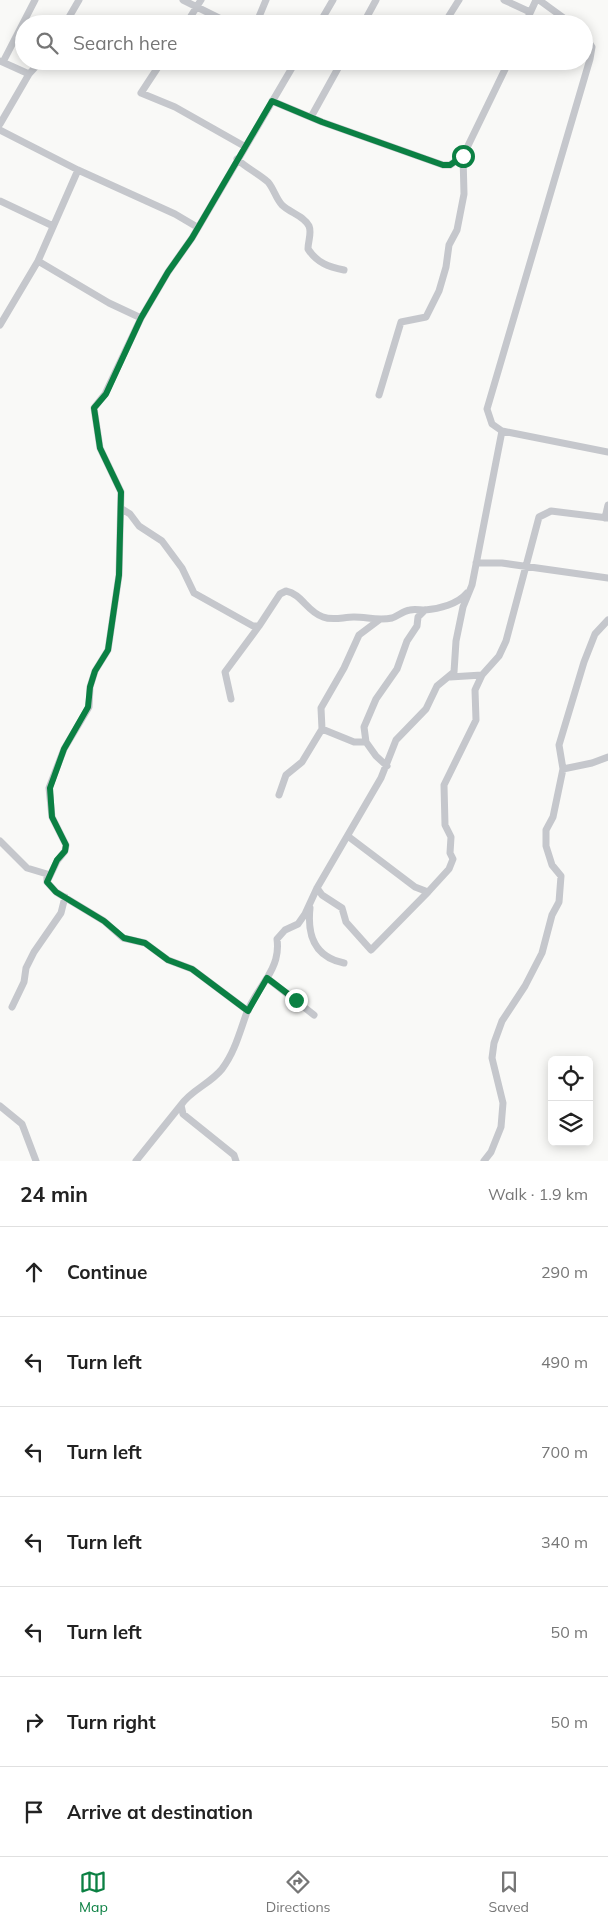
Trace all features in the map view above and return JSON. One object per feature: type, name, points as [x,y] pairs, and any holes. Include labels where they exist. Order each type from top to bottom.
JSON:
[{"type":"street","points":[[26,15],[34,0]]},
{"type":"street","points":[[71,15],[80,0]]},
{"type":"street","points":[[182,0],[213,15]]},
{"type":"street","points":[[191,15],[201,0]]},
{"type":"street","points":[[260,15],[266,0]]},
{"type":"street","points":[[324,15],[333,0]]},
{"type":"street","points":[[367,15],[376,0]]},
{"type":"street","points":[[450,15],[459,0]]},
{"type":"street","points":[[504,0],[530,12]]},
{"type":"street","points":[[529,15],[538,0],[559,15]]},
{"type":"street","points":[[15,35],[1,61],[15,68]]},
{"type":"street","points":[[20,70],[29,74]]},
{"type":"street","points":[[0,124],[33,70]]},
{"type":"street","points":[[156,70],[141,93],[174,107],[244,146]]},
{"type":"street","points":[[47,882],[57,860],[65,851],[66,845],[52,817],[50,788],[64,749],[88,707],[90,687],[95,671],[108,650],[119,575],[121,492],[100,448],[94,408],[106,394],[141,318],[291,70]]},
{"type":"street","points":[[311,117],[337,70]]},
{"type":"street","points":[[379,395],[401,322],[426,317],[439,291],[446,267],[449,244],[457,230],[464,194],[463,156],[505,70]]},
{"type":"street","points":[[588,70],[487,409],[492,424],[502,431],[608,452]]},
{"type":"street","points":[[272,101],[443,165],[450,165],[463,156]]},
{"type":"street","points":[[0,130],[78,170],[175,214],[197,227]]},
{"type":"street","points":[[237,159],[245,167],[266,181],[275,191],[280,204],[308,224],[310,231],[308,249],[312,255],[328,267],[344,270]]},
{"type":"street","points":[[0,325],[38,261],[78,170]]},
{"type":"street","points":[[0,201],[53,226]]},
{"type":"street","points":[[38,261],[109,303],[141,318]]},
{"type":"street","points":[[136,1161],[187,1096],[207,1084],[222,1069],[231,1054],[248,1011],[275,965],[278,950],[276,939],[280,934],[298,924],[310,905],[317,888],[349,837],[387,766],[396,740],[426,709],[437,686],[450,677],[455,666],[456,641],[476,563],[502,431]]},
{"type":"street","points":[[317,888],[322,895],[342,908],[346,922],[371,950],[449,869],[453,858],[450,854],[451,837],[444,825],[444,785],[476,720],[475,690],[482,675],[499,656],[506,641],[539,517],[551,511],[606,518],[608,505]]},
{"type":"street","points":[[122,509],[130,514],[139,526],[162,541],[182,568],[194,593],[253,626],[260,626]]},
{"type":"street","points":[[476,563],[502,563],[608,578]]},
{"type":"street","points":[[231,700],[225,672],[260,626],[280,594],[286,591],[298,596],[313,612],[323,617],[333,619],[354,617],[379,620],[395,617],[409,610],[425,610],[462,600],[469,592]]},
{"type":"street","points":[[387,766],[376,756],[366,742],[364,727],[376,699],[397,669],[407,641],[417,626],[418,617],[425,610]]},
{"type":"street","points":[[279,795],[286,776],[302,762],[322,729],[321,708],[344,668],[359,635],[379,620]]},
{"type":"street","points":[[484,1161],[499,1135],[502,1116],[501,1089],[492,1058],[494,1043],[502,1021],[536,966],[552,915],[559,902],[561,876],[552,865],[546,838],[563,769],[559,745],[596,634],[608,620]]},
{"type":"street","points":[[450,677],[482,675]]},
{"type":"street","points":[[322,729],[354,742],[366,742]]},
{"type":"street","points":[[563,769],[592,763],[608,757]]},
{"type":"street","points":[[349,837],[416,887],[428,892]]},
{"type":"street","points":[[0,841],[27,868],[47,874],[47,882],[56,892],[104,921],[124,938],[145,943],[168,960],[192,969],[248,1011]]},
{"type":"street","points":[[12,1006],[24,982],[30,960],[61,913],[65,897]]},
{"type":"street","points":[[310,905],[308,922],[315,948],[329,960],[344,964]]},
{"type":"street","points":[[267,978],[314,1015]]},
{"type":"street","points":[[181,1105],[183,1114],[234,1156],[236,1161]]},
{"type":"street","points":[[0,1106],[22,1124],[36,1161]]},
{"type":"route","points":[[296,1000],[267,978],[248,1011],[192,969],[168,960],[145,943],[124,938],[82,906],[56,892],[47,882],[57,860],[65,851],[66,845],[52,817],[50,788],[64,749],[79,726],[88,707],[90,687],[95,671],[108,650],[119,575],[122,544],[120,520],[122,509],[121,492],[107,468],[100,448],[94,408],[106,394],[141,318],[156,296],[168,272],[192,238],[272,101],[322,122],[443,165],[457,162],[463,156]]}]
